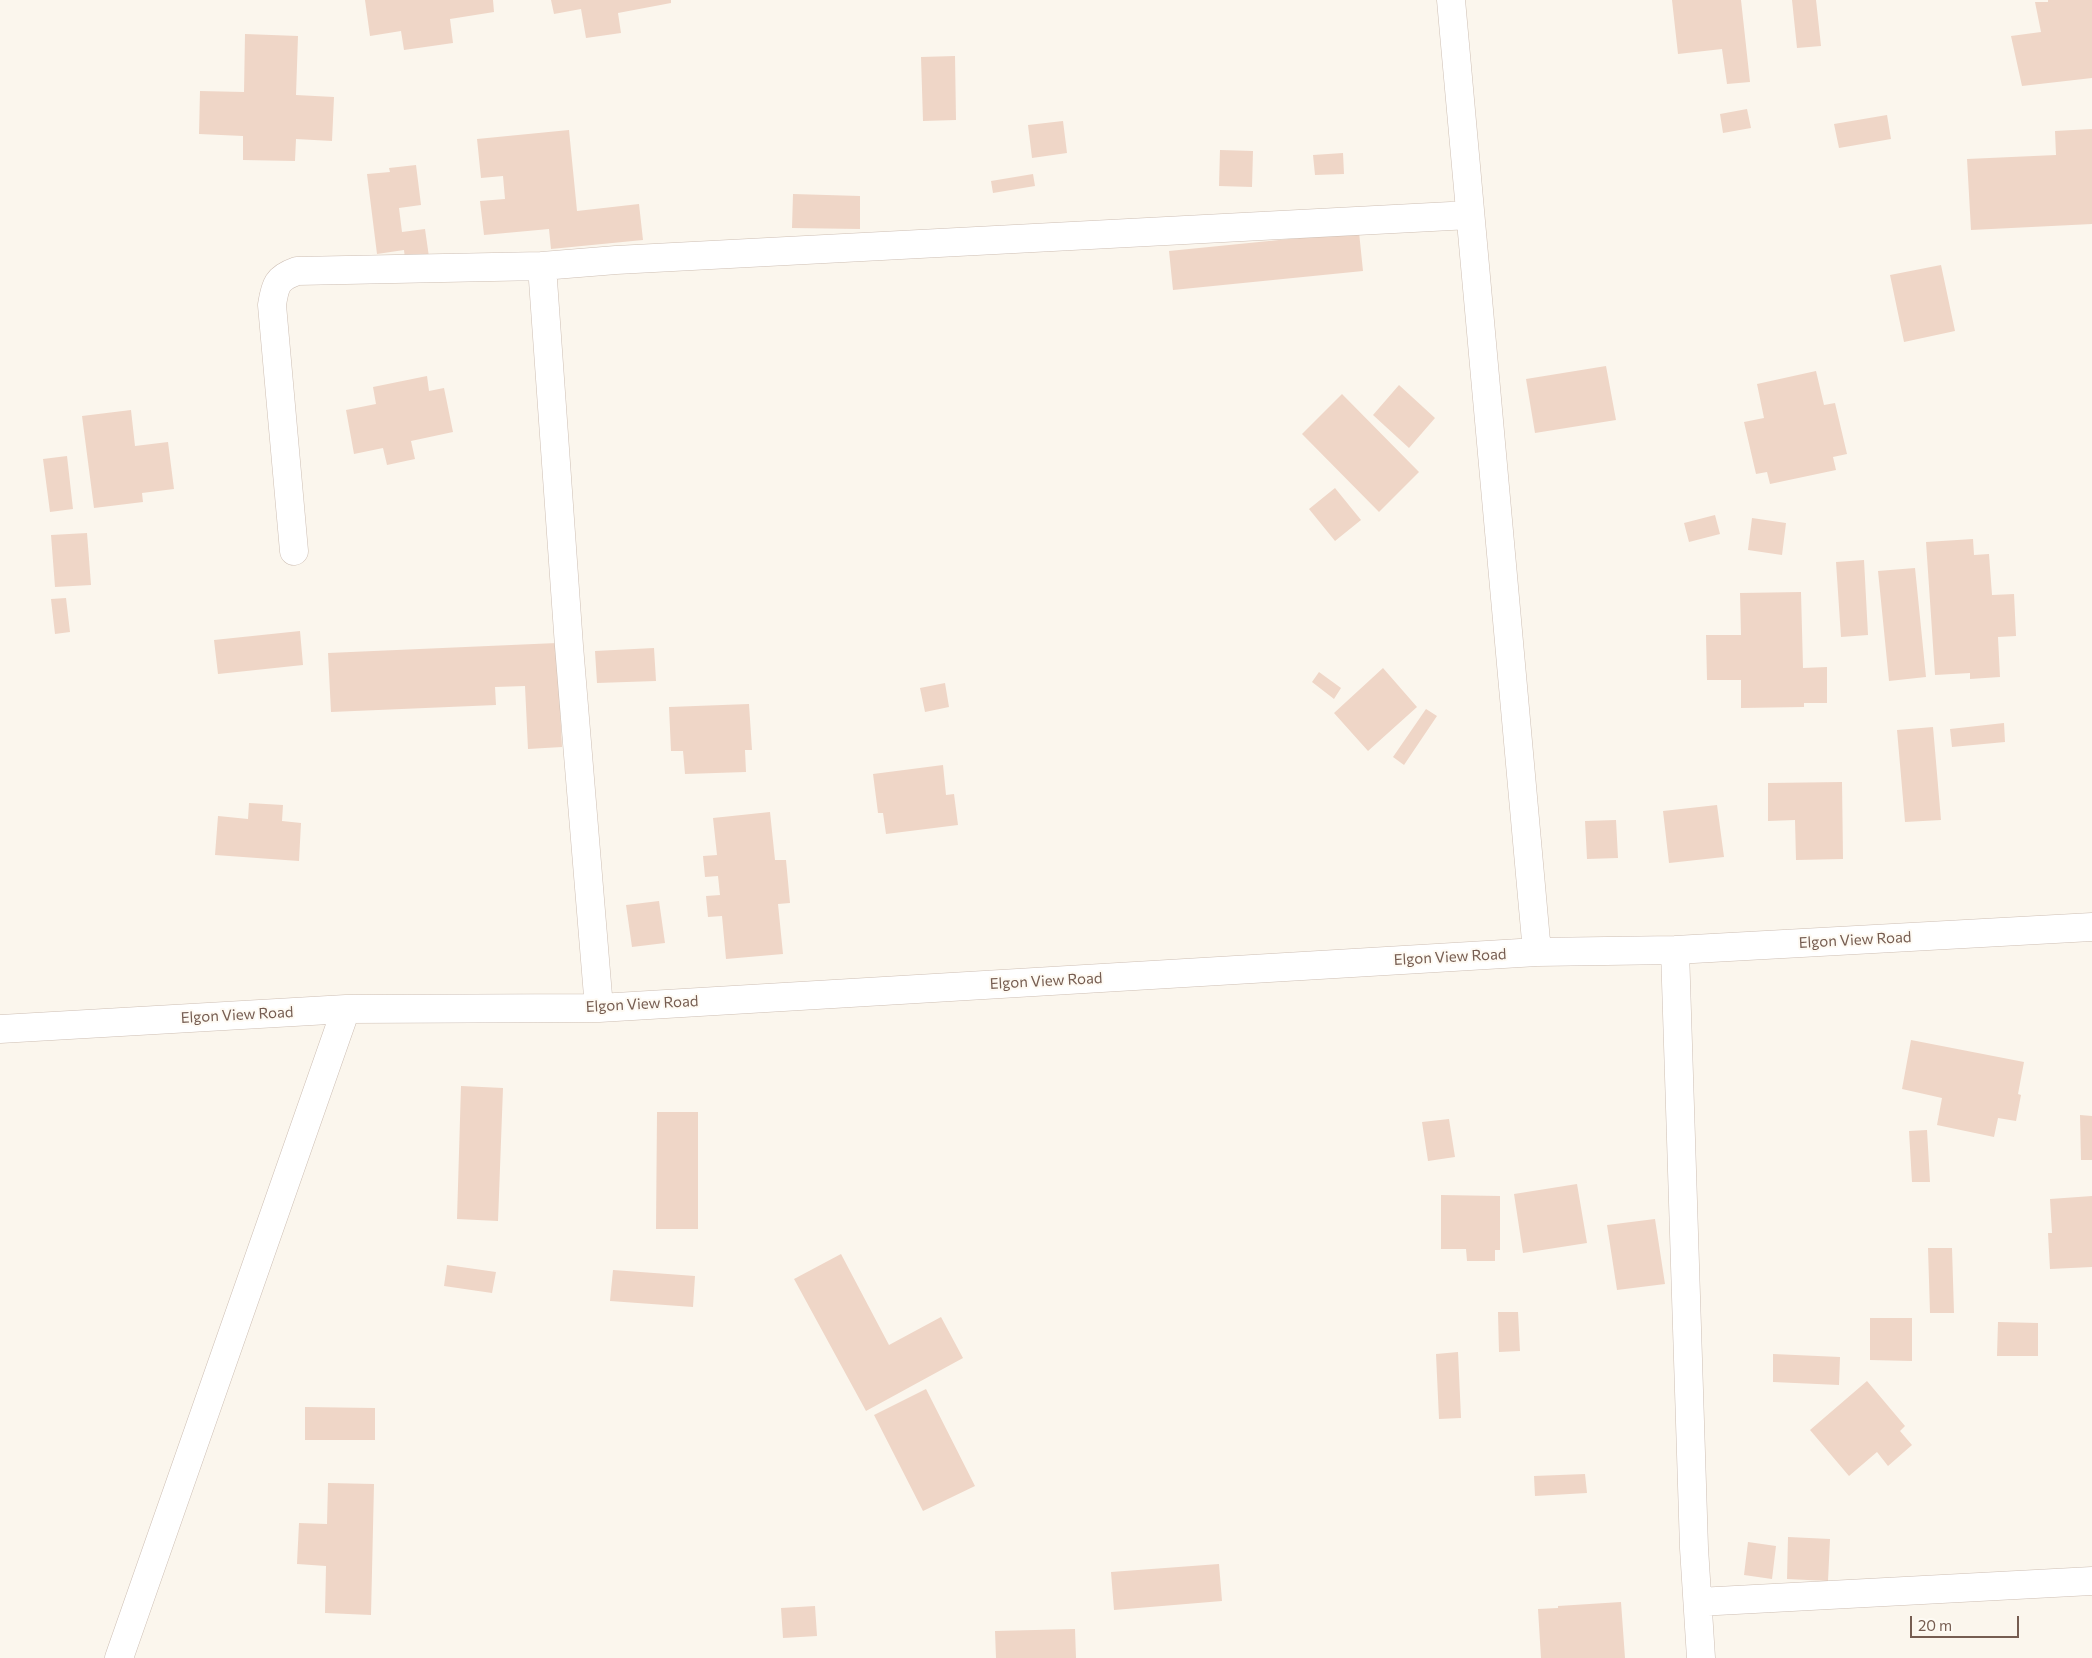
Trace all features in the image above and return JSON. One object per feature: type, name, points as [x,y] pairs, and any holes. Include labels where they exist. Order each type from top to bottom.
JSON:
[{"type":"street","points":[[1451,0],[1537,952]]},
{"type":"street","points":[[294,551],[272,305],[275,286],[285,276],[297,272],[542,266],[636,259],[1470,215]]},
{"type":"street","points":[[542,266],[599,1008]]},
{"type":"street","name":"Elgon View Road","points":[[0,1029],[346,1009],[599,1008],[1537,952],[1675,950],[2092,927]]},
{"type":"street","points":[[1675,950],[1694,1538],[1701,1658]]},
{"type":"street","points":[[119,1658],[346,1009]]},
{"type":"street","points":[[1698,1602],[2092,1581]]},
{"type":"building","points":[[365,0],[493,0],[494,12],[450,19],[453,43],[404,50],[401,31],[370,36]]},
{"type":"building","points":[[551,0],[671,0],[671,3],[618,13],[621,33],[586,38],[581,9],[554,14]]},
{"type":"building","points":[[1672,0],[1741,0],[1750,82],[1727,84],[1722,49],[1678,54]]},
{"type":"building","points":[[1792,0],[1816,0],[1821,46],[1797,48]]},
{"type":"building","points":[[2048,0],[2092,0],[2092,78],[2022,86],[2011,36],[2041,32],[2035,2],[2048,2]]},
{"type":"building","points":[[245,34],[298,36],[296,95],[334,97],[332,141],[296,139],[295,161],[243,160],[243,136],[199,134],[200,91],[244,92]]},
{"type":"building","points":[[955,56],[956,120],[923,121],[921,57]]},
{"type":"building","points":[[1747,109],[1751,128],[1723,133],[1720,114]]},
{"type":"building","points":[[1887,115],[1891,139],[1839,148],[1834,124]]},
{"type":"building","points":[[1063,121],[1067,153],[1032,158],[1028,125]]},
{"type":"building","points":[[2092,129],[2092,224],[1971,230],[1967,159],[2056,155],[2055,131]]},
{"type":"building","points":[[569,130],[577,211],[639,204],[643,240],[551,249],[549,229],[484,235],[480,201],[505,199],[503,176],[481,178],[477,139]]},
{"type":"building","points":[[1220,150],[1253,151],[1252,187],[1219,186]]},
{"type":"building","points":[[1343,153],[1344,174],[1315,175],[1313,155]]},
{"type":"building","points":[[416,165],[421,205],[399,208],[402,232],[425,229],[429,257],[405,259],[404,250],[377,254],[367,174],[390,172],[389,168]]},
{"type":"building","points":[[1033,174],[1035,186],[993,193],[991,181]]},
{"type":"building","points":[[793,194],[860,196],[860,229],[792,228]]},
{"type":"building","points":[[1359,232],[1363,271],[1173,290],[1169,251]]},
{"type":"building","points":[[1941,265],[1955,331],[1904,342],[1890,275]]},
{"type":"building","points":[[1606,366],[1616,420],[1535,433],[1526,379]]},
{"type":"building","points":[[1816,371],[1824,405],[1835,403],[1847,454],[1833,457],[1836,470],[1770,484],[1767,472],[1756,474],[1744,422],[1764,418],[1757,384]]},
{"type":"building","points":[[427,376],[429,391],[444,388],[453,432],[411,441],[415,459],[387,465],[383,448],[354,454],[346,410],[376,404],[373,387]]},
{"type":"building","points":[[1399,385],[1435,418],[1409,448],[1373,415]]},
{"type":"building","points":[[1342,394],[1419,472],[1379,512],[1302,434]]},
{"type":"building","points":[[131,410],[135,446],[168,442],[174,489],[142,493],[143,502],[94,508],[82,416]]},
{"type":"building","points":[[67,456],[73,509],[50,512],[43,459]]},
{"type":"building","points":[[1335,488],[1361,520],[1335,541],[1309,509]]},
{"type":"building","points":[[1715,515],[1720,534],[1689,542],[1684,523]]},
{"type":"building","points":[[1752,518],[1786,523],[1782,555],[1748,550]]},
{"type":"building","points":[[87,533],[91,585],[55,587],[51,535]]},
{"type":"building","points":[[1973,539],[1974,555],[1989,554],[1992,595],[2014,594],[2016,636],[1998,637],[2000,677],[1970,679],[1970,673],[1935,675],[1926,542]]},
{"type":"building","points":[[1864,560],[1868,635],[1841,637],[1836,562]]},
{"type":"building","points":[[1915,568],[1926,677],[1889,681],[1878,571]]},
{"type":"building","points":[[1801,592],[1803,668],[1827,667],[1827,703],[1804,703],[1804,707],[1741,708],[1741,680],[1707,680],[1706,635],[1741,635],[1740,593]]},
{"type":"building","points":[[66,598],[70,632],[55,634],[51,599]]},
{"type":"building","points":[[300,631],[303,665],[218,674],[214,640]]},
{"type":"building","points":[[557,643],[562,747],[528,749],[525,686],[495,687],[496,705],[331,712],[328,653]]},
{"type":"building","points":[[654,648],[656,681],[597,683],[595,651]]},
{"type":"building","points":[[1383,668],[1417,707],[1368,751],[1334,713]]},
{"type":"building","points":[[1319,672],[1341,688],[1334,699],[1312,682]]},
{"type":"building","points":[[945,683],[949,707],[925,712],[920,688]]},
{"type":"building","points":[[749,704],[752,750],[745,750],[746,772],[685,774],[683,751],[671,751],[669,707]]},
{"type":"building","points":[[1426,709],[1437,716],[1404,765],[1393,757]]},
{"type":"building","points":[[2004,723],[2005,742],[1952,747],[1950,729]]},
{"type":"building","points":[[1933,727],[1941,820],[1905,822],[1897,730]]},
{"type":"building","points":[[943,765],[946,795],[954,794],[958,825],[886,834],[883,813],[878,813],[873,774]]},
{"type":"building","points":[[1842,782],[1843,859],[1796,860],[1795,820],[1768,821],[1768,783]]},
{"type":"building","points":[[249,803],[283,805],[282,821],[301,823],[299,861],[215,855],[218,816],[248,819]]},
{"type":"building","points":[[1717,805],[1724,857],[1669,863],[1663,811]]},
{"type":"building","points":[[770,812],[775,860],[786,860],[790,903],[778,904],[783,954],[726,959],[722,916],[708,917],[706,896],[720,895],[718,876],[705,877],[703,856],[717,855],[713,818]]},
{"type":"building","points":[[1616,820],[1618,858],[1587,859],[1585,821]]},
{"type":"building","points":[[659,901],[665,943],[632,947],[626,905]]},
{"type":"building","points":[[1911,1040],[2024,1062],[2018,1094],[2021,1095],[2016,1121],[1998,1118],[1994,1137],[1937,1125],[1942,1098],[1902,1089]]},
{"type":"building","points":[[461,1086],[503,1088],[498,1221],[457,1219]]},
{"type":"building","points":[[657,1112],[698,1112],[698,1229],[656,1229]]},
{"type":"building","points":[[2080,1115],[2092,1116],[2092,1160],[2081,1160]]},
{"type":"building","points":[[1449,1119],[1455,1157],[1428,1161],[1422,1122]]},
{"type":"building","points":[[1927,1130],[1930,1182],[1912,1182],[1909,1131]]},
{"type":"building","points":[[1577,1184],[1587,1243],[1523,1253],[1514,1194]]},
{"type":"building","points":[[1441,1195],[1500,1196],[1500,1250],[1495,1250],[1495,1261],[1467,1261],[1466,1249],[1441,1249]]},
{"type":"building","points":[[2092,1196],[2092,1267],[2050,1269],[2048,1233],[2052,1233],[2050,1199]]},
{"type":"building","points":[[1655,1219],[1665,1284],[1617,1290],[1607,1225]]},
{"type":"building","points":[[1928,1248],[1952,1248],[1954,1313],[1930,1313]]},
{"type":"building","points":[[841,1254],[889,1345],[941,1317],[963,1358],[866,1411],[794,1279]]},
{"type":"building","points":[[447,1265],[496,1272],[492,1293],[444,1286]]},
{"type":"building","points":[[613,1270],[695,1276],[693,1307],[610,1301]]},
{"type":"building","points":[[1498,1312],[1518,1312],[1520,1351],[1499,1352]]},
{"type":"building","points":[[1870,1318],[1912,1318],[1912,1361],[1870,1360]]},
{"type":"building","points":[[1998,1322],[2038,1323],[2038,1356],[1997,1356]]},
{"type":"building","points":[[1458,1352],[1461,1418],[1439,1419],[1436,1354]]},
{"type":"building","points":[[1773,1354],[1840,1357],[1839,1385],[1773,1382]]},
{"type":"building","points":[[1867,1381],[1905,1426],[1900,1431],[1912,1445],[1888,1466],[1877,1452],[1849,1476],[1810,1430]]},
{"type":"building","points":[[926,1389],[975,1486],[923,1511],[874,1415]]},
{"type":"building","points":[[305,1407],[375,1408],[375,1440],[305,1440]]},
{"type":"building","points":[[1585,1474],[1587,1493],[1535,1496],[1534,1476]]},
{"type":"building","points":[[328,1483],[374,1484],[371,1615],[325,1613],[326,1566],[297,1564],[299,1523],[327,1524]]},
{"type":"building","points":[[1788,1537],[1830,1539],[1828,1581],[1787,1579]]},
{"type":"building","points":[[1748,1542],[1776,1546],[1772,1579],[1744,1575]]},
{"type":"building","points":[[1219,1564],[1222,1601],[1114,1610],[1111,1572]]},
{"type":"building","points":[[1621,1602],[1625,1658],[1541,1658],[1538,1609]]},
{"type":"building","points":[[815,1606],[817,1636],[783,1638],[781,1608]]},
{"type":"building","points":[[1075,1629],[1076,1658],[996,1658],[995,1631]]}]
